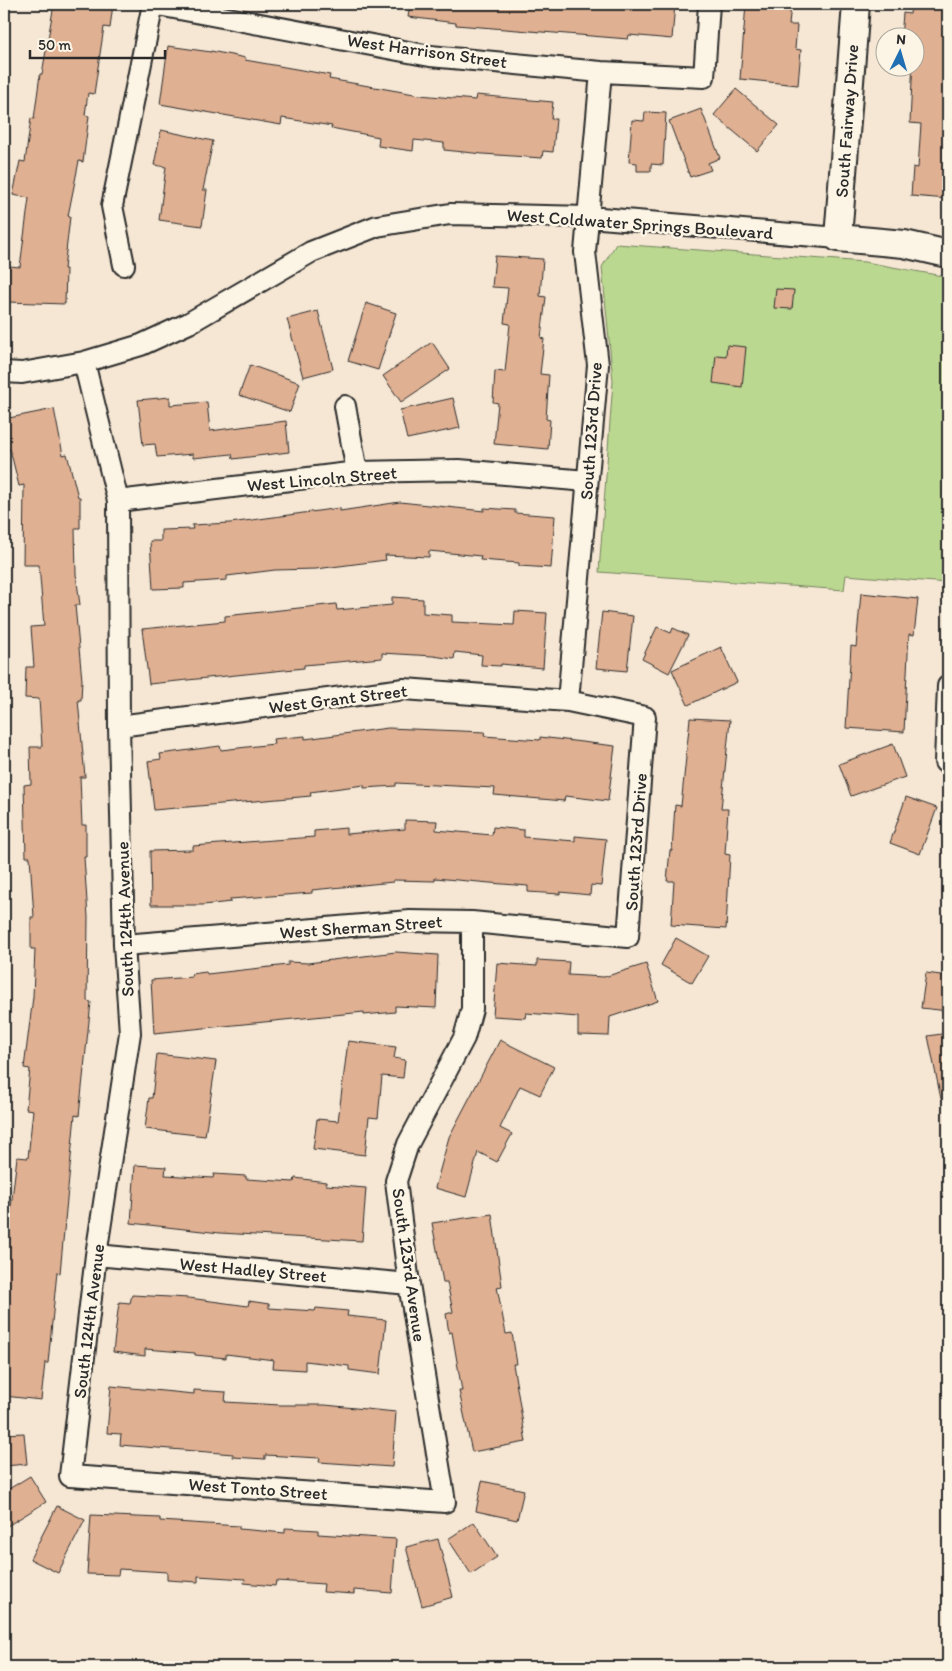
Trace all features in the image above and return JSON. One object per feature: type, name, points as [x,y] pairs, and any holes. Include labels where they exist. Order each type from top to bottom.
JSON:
[{"type":"street","name":"West Harrison Street","points":[[153,4],[430,56],[601,72],[704,77],[709,4]]},
{"type":"street","points":[[124,265],[112,206],[153,4]]},
{"type":"street","name":"South Fairway Drive","points":[[838,238],[856,4]]},
{"type":"street","name":"South 123rd Drive","points":[[568,701],[598,365],[585,252],[590,217],[601,72]]},
{"type":"street","name":"West Coldwater Springs Boulevard","points":[[4,372],[22,373],[84,362],[141,346],[312,252],[377,226],[450,214],[590,217],[904,244],[948,254]]},
{"type":"street","name":"South 124th Avenue","points":[[70,1476],[96,1255],[130,1033],[124,945],[119,726],[118,501],[84,362]]},
{"type":"street","points":[[346,406],[357,472]]},
{"type":"street","name":"West Lincoln Street","points":[[118,501],[357,472],[459,470],[587,481]]},
{"type":"street","points":[[947,762],[948,686]]},
{"type":"street","name":"West Grant Street","points":[[119,726],[404,689],[568,701],[645,717]]},
{"type":"street","name":"South 123rd Drive","points":[[628,937],[645,717]]},
{"type":"street","name":"West Sherman Street","points":[[124,945],[410,921],[472,922],[628,937]]},
{"type":"street","name":"South 123rd Avenue","points":[[445,1502],[409,1284],[396,1181],[408,1144],[464,1038],[472,1009],[472,922]]},
{"type":"street","name":"West Hadley Street","points":[[96,1255],[409,1284]]},
{"type":"street","name":"West Tonto Street","points":[[70,1476],[445,1502]]},
{"type":"green space","points":[[616,244],[865,262],[948,277],[948,583],[846,575],[844,590],[599,572],[613,381],[602,267]]},
{"type":"building","points":[[54,4],[113,4],[110,28],[104,27],[94,94],[88,93],[85,115],[89,116],[83,162],[79,161],[68,216],[70,217],[64,269],[66,269],[65,304],[7,302],[9,266],[20,267],[29,198],[13,195],[20,161],[25,162],[31,118],[34,119],[40,74],[42,74]]},
{"type":"building","points":[[410,4],[675,4],[672,39],[629,35],[628,39],[456,25],[456,23],[408,17]]},
{"type":"building","points":[[746,4],[791,4],[789,25],[797,25],[795,49],[801,50],[798,85],[740,79]]},
{"type":"building","points":[[911,4],[948,4],[948,199],[911,196],[913,167],[918,168],[921,124],[910,123],[912,78],[924,78],[924,28],[902,28],[903,13],[910,14]]},
{"type":"building","points":[[168,46],[211,51],[246,58],[245,60],[330,75],[329,79],[420,95],[475,100],[476,95],[553,102],[551,119],[556,119],[553,152],[543,151],[542,158],[483,154],[444,150],[444,143],[414,140],[413,151],[378,146],[379,137],[331,128],[332,126],[282,118],[281,125],[160,104]]},
{"type":"building","points":[[736,89],[779,125],[757,151],[714,115]]},
{"type":"building","points":[[701,109],[720,158],[708,163],[711,170],[690,177],[669,121]]},
{"type":"building","points":[[645,112],[666,113],[663,165],[651,164],[651,171],[637,171],[637,163],[629,162],[632,120],[644,121]]},
{"type":"building","points":[[161,130],[213,141],[203,190],[207,190],[202,226],[159,220],[166,167],[154,165]]},
{"type":"building","points":[[495,256],[543,259],[540,296],[546,297],[541,338],[544,339],[540,374],[549,375],[546,419],[550,420],[548,449],[494,444],[498,403],[493,402],[495,371],[505,372],[510,324],[504,323],[508,288],[492,287]]},
{"type":"building","points":[[776,289],[794,290],[792,309],[774,308]]},
{"type":"building","points":[[366,303],[396,313],[378,370],[348,361]]},
{"type":"building","points":[[318,311],[333,369],[303,377],[287,319]]},
{"type":"building","points":[[432,342],[450,369],[401,402],[383,376]]},
{"type":"building","points":[[727,345],[746,347],[742,387],[713,383],[716,355],[726,356]]},
{"type":"building","points":[[250,365],[300,383],[290,412],[239,395]]},
{"type":"building","points":[[170,397],[170,405],[207,402],[210,431],[286,421],[289,452],[233,459],[232,454],[193,458],[193,454],[157,457],[155,444],[143,445],[138,400]]},
{"type":"building","points":[[453,398],[460,428],[407,439],[400,410]]},
{"type":"building","points":[[54,409],[63,455],[67,454],[78,497],[80,497],[80,528],[75,528],[76,574],[80,605],[75,605],[82,680],[81,700],[78,700],[85,777],[80,777],[82,825],[86,825],[86,857],[84,857],[88,917],[87,1001],[91,1002],[79,1116],[75,1115],[60,1273],[57,1272],[48,1363],[45,1363],[41,1400],[4,1396],[4,1248],[6,1249],[17,1157],[28,1158],[33,1110],[26,1109],[30,1069],[24,1068],[33,997],[35,949],[31,949],[31,917],[34,917],[30,857],[26,857],[24,785],[31,784],[30,747],[42,747],[39,699],[25,698],[26,667],[34,667],[31,627],[44,626],[39,565],[23,565],[24,485],[19,486],[10,449],[4,450],[4,419]]},
{"type":"building","points":[[400,502],[484,511],[484,508],[515,510],[515,513],[555,516],[551,568],[519,566],[519,563],[480,560],[481,556],[429,551],[429,557],[385,555],[386,560],[316,569],[275,570],[227,576],[227,580],[184,583],[184,588],[153,589],[150,541],[161,541],[161,530],[193,529],[192,525],[230,523],[340,508],[340,511]]},
{"type":"building","points":[[861,593],[918,599],[914,635],[909,634],[904,732],[846,728],[851,646],[856,647]]},
{"type":"building","points":[[392,597],[423,599],[423,613],[452,615],[452,622],[514,625],[515,611],[547,613],[543,668],[501,664],[501,666],[481,665],[482,655],[455,652],[454,659],[382,653],[382,658],[304,665],[304,668],[149,684],[142,629],[225,621],[225,616],[336,604],[337,610],[392,605]]},
{"type":"building","points":[[602,612],[633,616],[627,671],[596,668]]},
{"type":"building","points":[[657,627],[671,633],[673,628],[688,635],[669,673],[642,659]]},
{"type":"building","points":[[721,647],[737,682],[688,705],[672,670]]},
{"type":"building","points":[[690,718],[730,720],[721,809],[728,809],[725,854],[730,855],[726,929],[671,925],[674,881],[667,881],[670,850],[672,851],[675,805],[681,806]]},
{"type":"building","points":[[388,728],[485,732],[484,736],[540,740],[540,737],[615,746],[608,801],[565,796],[564,801],[494,795],[495,788],[396,783],[396,786],[364,788],[364,785],[310,792],[311,796],[154,810],[148,761],[161,759],[160,754],[220,746],[221,750],[274,744],[273,739],[305,736],[305,739]]},
{"type":"building","points":[[893,744],[905,777],[851,796],[839,764]]},
{"type":"building","points":[[906,797],[937,808],[920,854],[890,843]]},
{"type":"building","points":[[405,820],[437,821],[436,830],[492,835],[493,827],[524,830],[524,837],[575,841],[575,836],[606,839],[601,886],[591,885],[590,895],[560,892],[560,894],[528,892],[528,886],[435,878],[435,881],[393,880],[393,882],[312,890],[312,893],[230,899],[231,902],[203,905],[151,905],[150,851],[193,850],[193,846],[314,837],[314,831],[346,828],[346,834],[405,829]]},
{"type":"building","points":[[676,938],[708,956],[692,983],[661,965]]},
{"type":"building","points":[[396,952],[438,955],[436,1008],[395,1006],[395,1012],[364,1015],[364,1012],[154,1033],[151,980],[192,977],[191,974],[206,972],[207,974],[288,965],[288,962],[308,963]]},
{"type":"building","points":[[537,960],[569,962],[568,975],[604,977],[646,964],[658,1001],[610,1017],[609,1036],[578,1035],[578,1017],[526,1013],[525,1018],[493,1016],[497,963],[537,966]]},
{"type":"building","points":[[926,973],[948,976],[948,1011],[921,1008]]},
{"type":"building","points":[[948,1033],[948,1098],[941,1099],[928,1036]]},
{"type":"building","points":[[500,1040],[554,1067],[540,1095],[520,1086],[500,1128],[512,1134],[497,1162],[478,1152],[466,1197],[435,1188],[449,1137]]},
{"type":"building","points":[[348,1041],[396,1047],[394,1058],[405,1060],[403,1078],[382,1076],[378,1118],[369,1117],[365,1155],[313,1149],[317,1119],[338,1121]]},
{"type":"building","points":[[157,1054],[216,1061],[205,1136],[145,1129],[149,1098],[152,1098]]},
{"type":"building","points":[[135,1165],[166,1167],[165,1175],[213,1178],[214,1174],[246,1176],[246,1179],[294,1182],[295,1178],[326,1182],[326,1185],[366,1188],[362,1241],[220,1233],[131,1223]]},
{"type":"building","points":[[492,1214],[502,1286],[497,1287],[506,1334],[512,1333],[517,1364],[513,1364],[526,1442],[472,1452],[459,1391],[462,1391],[452,1332],[449,1333],[446,1314],[453,1312],[447,1282],[443,1282],[432,1223]]},
{"type":"building","points":[[132,1295],[189,1298],[248,1306],[249,1301],[269,1304],[269,1308],[315,1311],[316,1308],[348,1311],[347,1316],[386,1320],[380,1374],[349,1370],[349,1366],[305,1361],[305,1370],[273,1368],[274,1360],[226,1354],[226,1358],[195,1355],[195,1353],[145,1349],[145,1356],[113,1352],[119,1302],[130,1303]]},
{"type":"building","points":[[111,1386],[194,1394],[194,1390],[226,1392],[225,1402],[325,1405],[396,1412],[392,1467],[319,1462],[320,1458],[265,1455],[265,1459],[233,1457],[233,1454],[120,1445],[121,1434],[107,1433]]},
{"type":"building","points":[[24,1433],[27,1464],[4,1466],[4,1434]]},
{"type":"building","points":[[30,1476],[46,1502],[4,1528],[4,1492]]},
{"type":"building","points":[[482,1481],[524,1490],[517,1520],[476,1511]]},
{"type":"building","points":[[57,1506],[85,1520],[58,1573],[30,1559]]},
{"type":"building","points":[[91,1515],[160,1518],[160,1521],[239,1526],[239,1529],[285,1533],[285,1528],[318,1530],[318,1534],[396,1539],[392,1593],[354,1590],[354,1594],[323,1592],[324,1584],[276,1581],[275,1586],[244,1583],[245,1579],[198,1576],[198,1582],[167,1580],[167,1572],[119,1569],[118,1575],[87,1574]]},
{"type":"building","points":[[474,1522],[497,1557],[471,1574],[448,1539]]},
{"type":"building","points":[[438,1539],[453,1597],[422,1606],[406,1547]]}]
